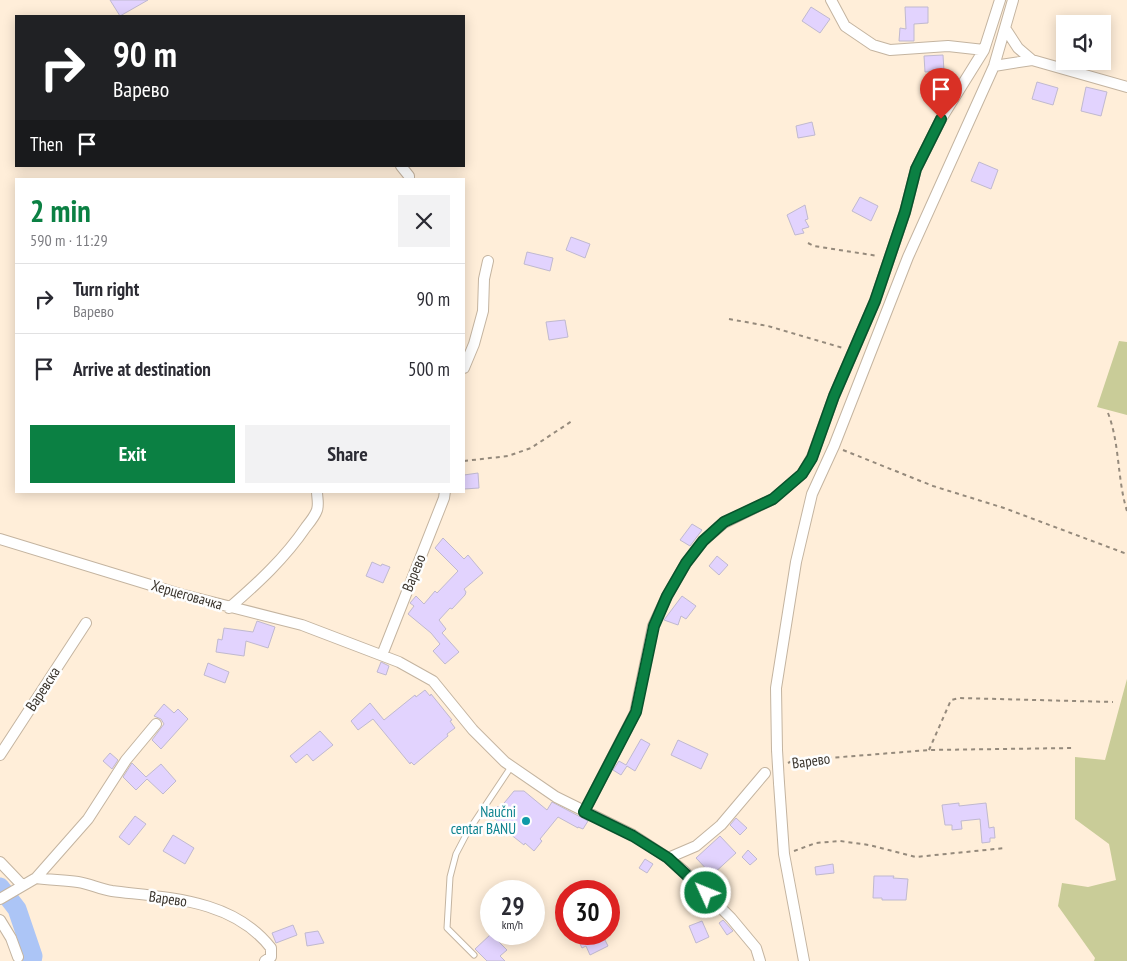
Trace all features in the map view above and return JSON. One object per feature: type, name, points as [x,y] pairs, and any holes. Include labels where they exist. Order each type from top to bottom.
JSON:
[{"type":"street","points":[[831,0],[845,26],[873,45],[890,50],[948,46],[984,50]]},
{"type":"street","points":[[584,812],[636,712],[654,626],[667,596],[686,563],[703,541],[724,522],[773,499],[802,474],[812,458],[834,396],[875,301],[905,212],[916,169],[941,119],[984,50],[1000,0]]},
{"type":"street","points":[[804,961],[784,854],[777,750],[776,688],[796,562],[812,494],[834,446],[908,257],[994,66],[1012,0]]},
{"type":"street","points":[[1005,28],[1018,48],[1032,60],[1127,87]]},
{"type":"street","points":[[994,66],[1032,60]]},
{"type":"street","points":[[403,167],[409,178]]},
{"type":"street","points":[[465,366],[474,344],[483,311],[484,279],[488,261]]},
{"type":"street","points":[[812,458],[825,466]]},
{"type":"street","name":"Херцеговачка","points":[[0,539],[229,608],[259,582],[297,541],[317,511],[316,493]]},
{"type":"street","name":"Варево","points":[[382,655],[445,493]]},
{"type":"street","points":[[229,608],[302,625],[399,662],[434,681],[488,748],[511,767],[541,788],[633,836],[668,858],[684,871],[756,948],[760,961]]},
{"type":"street","name":"Варевска","points":[[0,755],[86,623]]},
{"type":"street","points":[[0,899],[36,878],[88,819],[126,760],[156,724]]},
{"type":"street","points":[[668,858],[696,846],[721,825],[765,773]]},
{"type":"street","points":[[0,862],[19,887]]},
{"type":"street","name":"Варево","points":[[36,878],[80,883],[107,890],[211,906],[247,926],[267,943],[272,953],[271,957],[265,961]]},
{"type":"street","points":[[0,920],[11,938],[18,957]]},
{"type":"lane","points":[[474,955],[447,928],[450,877],[456,854],[467,833],[511,767]]},
{"type":"path","points":[[808,243],[814,246],[888,258]]},
{"type":"path","points":[[729,319],[768,326],[853,352]]},
{"type":"path","points":[[1108,413],[1122,495],[1127,511]]},
{"type":"path","points":[[465,462],[508,456],[531,448],[572,422]]},
{"type":"path","points":[[834,446],[933,486],[1004,508],[1127,554]]},
{"type":"path","points":[[929,750],[951,700],[959,698],[1112,702]]},
{"type":"path","name":"Варево","points":[[785,764],[792,761],[929,750],[1074,748]]},
{"type":"path","points":[[784,854],[816,843],[840,842],[869,845],[916,857],[1005,848]]},
{"type":"green space","points":[[1119,341],[1127,342],[1127,415],[1097,407]]},
{"type":"green space","points":[[1127,679],[1127,961],[1094,961],[1095,958],[1058,906],[1062,883],[1088,887],[1116,880],[1109,844],[1075,819],[1075,757],[1105,760]]},
{"type":"building","points":[[110,0],[148,0],[122,15],[119,15]]},
{"type":"building","points":[[811,7],[830,19],[820,33],[802,21]]},
{"type":"building","points":[[905,7],[928,7],[928,23],[914,24],[914,41],[899,41],[900,28],[906,29]]},
{"type":"building","points":[[943,55],[944,71],[925,72],[924,56]]},
{"type":"building","points":[[1037,82],[1058,88],[1053,105],[1032,99]]},
{"type":"building","points":[[1086,87],[1107,92],[1101,116],[1081,111]]},
{"type":"building","points":[[812,122],[815,135],[798,138],[796,126]]},
{"type":"building","points":[[979,162],[998,170],[991,189],[971,181]]},
{"type":"building","points":[[860,197],[878,206],[871,221],[852,211]]},
{"type":"building","points":[[805,205],[808,219],[805,220],[809,227],[802,229],[804,233],[795,235],[787,215]]},
{"type":"building","points":[[571,237],[590,244],[585,258],[566,250]]},
{"type":"building","points":[[527,252],[553,258],[550,271],[524,264]]},
{"type":"building","points":[[565,320],[568,337],[549,340],[546,322]]},
{"type":"building","points":[[478,473],[479,488],[465,489],[465,475]]},
{"type":"building","points":[[692,524],[702,530],[690,546],[680,540]]},
{"type":"building","points":[[443,538],[464,559],[468,555],[483,573],[464,589],[465,595],[439,620],[446,629],[442,633],[459,652],[445,664],[433,651],[440,644],[431,633],[408,614],[414,606],[410,603],[416,596],[424,604],[435,591],[437,593],[458,571],[435,548]]},
{"type":"building","points":[[717,556],[728,565],[719,575],[709,566]]},
{"type":"building","points":[[372,562],[390,567],[383,583],[366,576]]},
{"type":"building","points":[[682,596],[696,606],[686,619],[681,616],[678,625],[664,620]]},
{"type":"building","points":[[257,621],[275,627],[268,648],[246,641],[244,656],[216,652],[218,639],[222,640],[224,628],[253,632]]},
{"type":"building","points":[[381,662],[389,666],[386,675],[377,672]]},
{"type":"building","points":[[208,663],[229,672],[225,683],[204,675]]},
{"type":"building","points":[[425,690],[430,696],[431,694],[452,720],[450,721],[455,728],[414,765],[411,762],[410,764],[373,719],[358,730],[351,721],[370,703],[384,720],[415,695],[416,697]]},
{"type":"building","points":[[164,704],[174,713],[178,709],[188,719],[161,749],[152,740],[164,724],[161,719],[154,716]]},
{"type":"building","points":[[320,731],[333,745],[313,761],[307,754],[296,763],[290,756]]},
{"type":"building","points":[[641,739],[650,744],[635,771],[627,766],[621,775],[613,770],[619,761],[626,765]]},
{"type":"building","points":[[678,740],[708,754],[701,769],[671,755]]},
{"type":"building","points":[[110,753],[118,760],[112,769],[103,761]]},
{"type":"building","points":[[132,763],[146,777],[161,764],[176,781],[163,794],[147,779],[136,790],[123,777]]},
{"type":"building","name":"Naučni centar BANU","points":[[514,791],[524,791],[547,810],[552,802],[588,821],[583,829],[558,817],[540,839],[542,841],[534,851],[500,826],[501,824],[490,815],[498,806],[500,808]]},
{"type":"building","points":[[959,803],[959,806],[986,803],[989,828],[994,827],[995,838],[990,838],[990,842],[982,843],[980,819],[961,821],[962,829],[952,830],[952,825],[945,825],[942,805]]},
{"type":"building","points":[[135,816],[146,824],[129,845],[119,837]]},
{"type":"building","points":[[736,818],[747,828],[740,835],[730,825]]},
{"type":"building","points":[[173,835],[194,848],[185,864],[163,851]]},
{"type":"building","points":[[720,836],[736,853],[712,875],[696,858]]},
{"type":"building","points":[[748,850],[757,859],[750,865],[742,857]]},
{"type":"building","points":[[645,859],[653,864],[647,873],[639,868]]},
{"type":"building","points":[[833,864],[834,873],[816,875],[815,867]]},
{"type":"building","points":[[874,876],[894,876],[893,878],[908,879],[906,900],[873,898]]},
{"type":"building","points":[[723,920],[733,931],[727,935],[719,923]]},
{"type":"building","points":[[702,921],[709,937],[696,943],[689,926]]},
{"type":"building","points":[[293,925],[297,935],[276,943],[272,933]]},
{"type":"building","points":[[318,931],[324,943],[307,946],[305,933]]},
{"type":"building","points":[[480,944],[502,945],[507,950],[500,956],[505,961],[487,961],[475,949]]},
{"type":"building","points":[[580,945],[608,946],[590,955],[586,946],[582,948]]},
{"type":"waterway","points":[[0,887],[17,909],[33,956],[32,961]]},
{"type":"place","name":"Naučni centar BANU","points":[[526,821]]},
{"type":"route","points":[[706,893],[668,858],[633,836],[584,812],[636,712],[654,626],[667,596],[686,563],[703,541],[724,522],[773,499],[802,474],[812,458],[834,396],[875,301],[905,212],[916,169],[941,119]]}]
